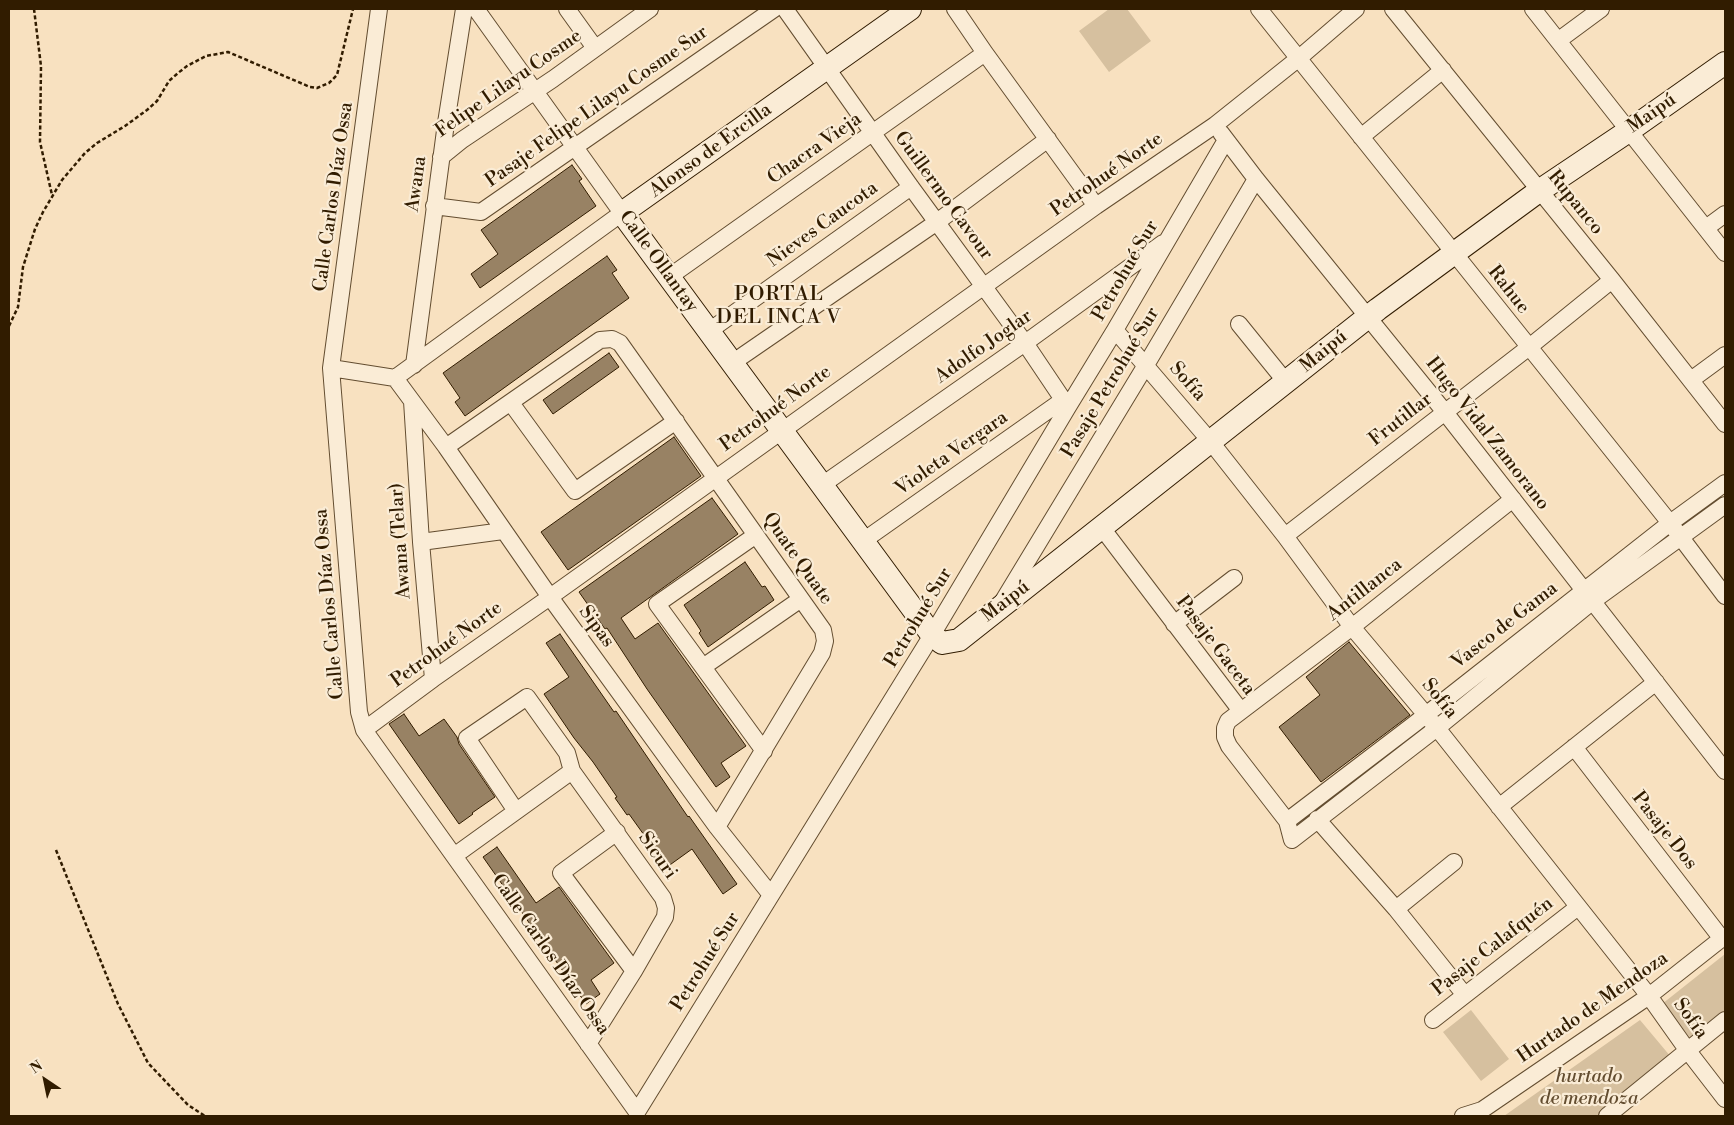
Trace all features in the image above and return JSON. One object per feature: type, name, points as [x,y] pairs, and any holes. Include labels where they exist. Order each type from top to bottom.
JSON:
[{"type":"street","name":"Calle Carlos Díaz Ossa","points":[[379,9],[331,368],[358,712],[364,730],[637,1112]]},
{"type":"street","name":"Awana","points":[[414,365],[434,206],[464,9]]},
{"type":"street","name":"Calle Ollantay","points":[[476,9],[622,213],[932,635]]},
{"type":"street","points":[[568,9],[595,48]]},
{"type":"street","name":"Felipe Lilayu Cosme","points":[[441,158],[462,140],[536,91],[650,9]]},
{"type":"street","name":"Pasaje Felipe Lilayu Cosme Sur","points":[[434,206],[481,212],[774,9]]},
{"type":"street","name":"Guillermo Cavour","points":[[785,9],[1066,403]]},
{"type":"street","name":"Alonso de Ercilla","points":[[395,378],[622,213],[910,9]]},
{"type":"street","points":[[955,9],[1096,206]]},
{"type":"street","name":"Rahue","points":[[1259,9],[1528,348],[1670,523],[1725,596]]},
{"type":"street","name":"Petrohué Norte","points":[[364,730],[1096,206],[1215,125],[1299,58],[1356,9]]},
{"type":"street","name":"Rupanco","points":[[1393,9],[1612,280],[1725,424]]},
{"type":"street","points":[[1533,9],[1725,253]]},
{"type":"street","points":[[1559,40],[1601,9]]},
{"type":"street","name":"Chacra Vieja","points":[[669,277],[985,53]]},
{"type":"street","name":"Maipú","points":[[932,635],[942,643],[959,640],[1368,317],[1539,191],[1630,130],[1725,62]]},
{"type":"street","points":[[1361,137],[1443,70]]},
{"type":"street","name":"Hugo Vidal Zamorano","points":[[1215,125],[1256,179],[1444,411],[1725,770]]},
{"type":"street","points":[[732,363],[937,222],[1048,139]]},
{"type":"street","name":"Petrohué Sur","points":[[637,1112],[932,635],[1066,403],[1115,330],[1226,140]]},
{"type":"street","name":"Pasaje Petrohué Sur","points":[[999,607],[1146,366],[1256,179]]},
{"type":"street","name":"Nieves Caucota","points":[[709,331],[911,187]]},
{"type":"street","points":[[1706,228],[1725,214]]},
{"type":"street","name":"Adolfo Joglar","points":[[822,485],[1025,343],[1167,240]]},
{"type":"street","name":"Frutillar","points":[[1286,536],[1444,411],[1528,348],[1612,280]]},
{"type":"street","points":[[1240,324],[1286,382]]},
{"type":"street","name":"Sofía","points":[[1115,330],[1212,442],[1286,536],[1352,627],[1426,714],[1500,807],[1648,996],[1725,1099]]},
{"type":"street","name":"Quate Quate","points":[[511,403],[600,340],[612,339],[620,343],[823,630],[825,641],[822,653],[717,827]]},
{"type":"street","points":[[1691,380],[1725,355]]},
{"type":"street","points":[[331,368],[395,378]]},
{"type":"street","name":"Sipas","points":[[395,378],[446,447],[550,597],[717,827],[771,895]]},
{"type":"street","name":"Awana (Telar)","points":[[412,401],[420,542],[433,679]]},
{"type":"street","points":[[446,447],[511,403],[575,492],[676,421]]},
{"type":"street","name":"Violeta Vergara","points":[[863,541],[1066,403]]},
{"type":"street","name":"Vasco de Gama","points":[[1292,840],[1437,728],[1670,523],[1725,483]]},
{"type":"street","name":"Antillanca","points":[[1241,711],[1352,627],[1513,499]]},
{"type":"street","name":"Vasco de Gama","points":[[1287,821],[1426,714],[1589,596],[1680,538],[1725,505]]},
{"type":"street","name":"Pasaje Gaceta","points":[[1102,528],[1241,711],[1228,721],[1225,728],[1225,737],[1229,746],[1287,821],[1292,840]]},
{"type":"street","points":[[420,542],[503,531]]},
{"type":"street","points":[[756,535],[658,604],[764,751]]},
{"type":"street","points":[[1174,624],[1234,578]]},
{"type":"street","points":[[702,667],[801,599]]},
{"type":"street","points":[[1500,807],[1656,682]]},
{"type":"street","name":"Sicuri","points":[[516,811],[467,738],[527,697],[567,753],[572,772],[663,898],[666,908],[665,916],[634,971],[588,1044]]},
{"type":"street","name":"Pasaje Dos","points":[[1574,747],[1724,938]]},
{"type":"street","points":[[454,856],[572,772]]},
{"type":"street","points":[[1317,819],[1396,909],[1464,994]]},
{"type":"street","points":[[617,832],[561,873],[634,971]]},
{"type":"street","points":[[1396,909],[1454,862]]},
{"type":"street","name":"Pasaje Calafquén","points":[[1432,1020],[1578,906]]},
{"type":"street","name":"Hurtado de Mendoza","points":[[1463,1116],[1482,1110],[1648,996],[1724,938]]},
{"type":"street","points":[[1607,1116],[1725,1020]]},
{"type":"path","points":[[34,9],[40,66],[40,142],[52,196]]},
{"type":"path","points":[[9,326],[18,307],[28,248],[39,220],[52,196],[73,165],[97,143],[142,114],[157,101],[166,86],[178,73],[206,56],[228,52],[310,87],[317,88],[329,83],[337,75],[353,9]]},
{"type":"path","points":[[56,850],[118,1004],[148,1063],[188,1106],[205,1116]]},
{"type":"green space","points":[[1109,9],[1127,9],[1151,41],[1109,72],[1079,31]]},
{"type":"green space","points":[[1725,954],[1725,1013],[1692,1040],[1662,1004]]},
{"type":"green space","points":[[1471,1010],[1509,1059],[1481,1081],[1443,1032]]},
{"type":"green space","name":"hurtado de mendoza","points":[[1640,1020],[1671,1057],[1597,1116],[1504,1116]]},
{"type":"building","points":[[572,165],[582,179],[579,181],[596,206],[480,288],[471,274],[498,254],[481,230]]},
{"type":"building","points":[[607,256],[617,270],[612,273],[629,298],[465,416],[455,402],[460,398],[443,373]]},
{"type":"building","points":[[609,353],[619,367],[553,414],[543,400]]},
{"type":"building","points":[[674,437],[701,476],[568,570],[541,532]]},
{"type":"building","points":[[712,498],[738,534],[621,618],[635,639],[658,623],[746,746],[721,763],[730,777],[716,787],[607,628],[605,629],[579,592]]},
{"type":"building","points":[[745,562],[762,587],[765,586],[774,600],[708,647],[699,633],[701,631],[684,605]]},
{"type":"building","points":[[560,634],[737,884],[723,894],[692,849],[667,867],[629,814],[627,815],[593,762],[544,694],[569,677],[546,643]]},
{"type":"building","points":[[1349,642],[1410,715],[1321,782],[1279,727],[1320,695],[1306,677]]},
{"type":"building","points":[[404,714],[419,736],[444,719],[495,797],[459,824],[389,724]]},
{"type":"building","points":[[497,847],[536,903],[559,887],[614,963],[591,980],[600,994],[586,1004],[483,857]]},
{"type":"district","name":"PORTAL DEL INCA V","points":[[779,306]]}]
